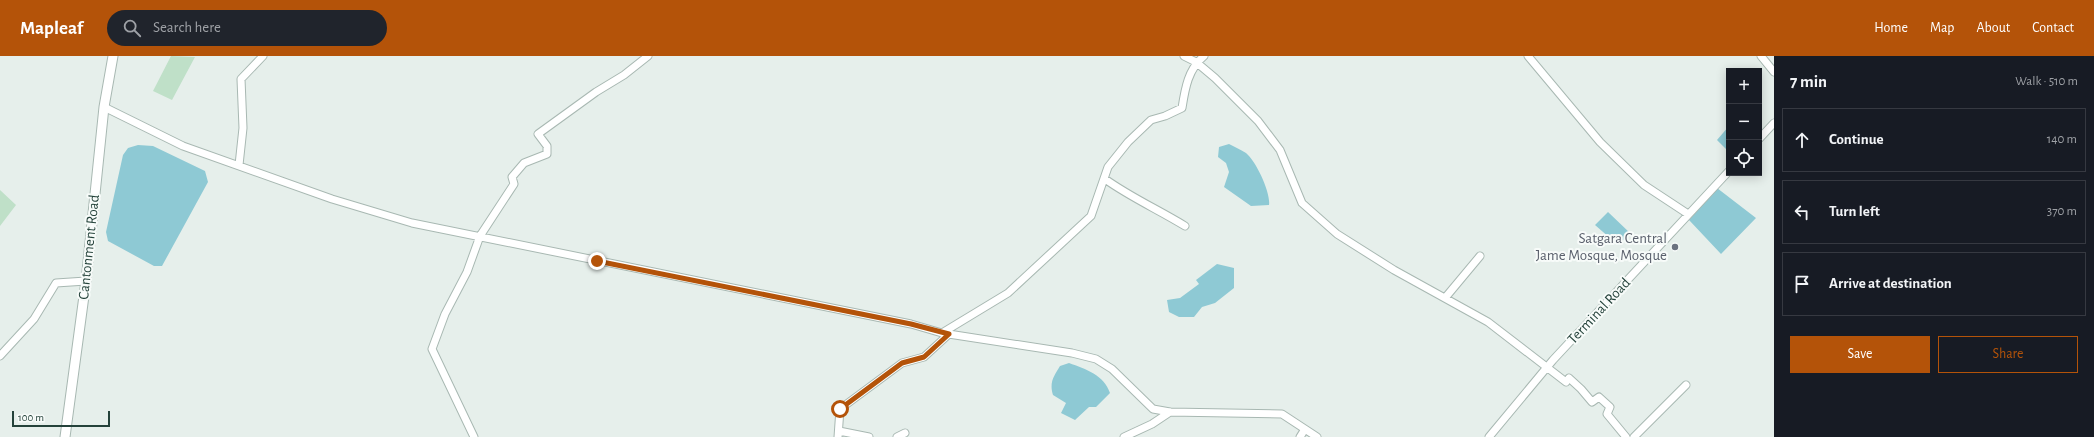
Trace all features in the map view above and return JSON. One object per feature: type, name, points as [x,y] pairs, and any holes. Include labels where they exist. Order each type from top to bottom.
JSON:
[{"type":"street","name":"Cantonment Road","points":[[65,437],[86,281],[104,107],[113,56]]},
{"type":"street","points":[[239,165],[243,128],[241,79],[263,56]]},
{"type":"street","points":[[474,437],[432,350],[445,314],[467,272],[480,236],[514,184],[512,178],[524,163],[547,154],[546,146],[538,134],[596,92],[624,75],[648,56]]},
{"type":"street","points":[[1184,56],[1196,62],[1243,107],[1272,139],[1288,166],[1302,202],[1337,234],[1394,270],[1488,322],[1566,382],[1569,378],[1592,402],[1599,397],[1610,407],[1607,414],[1626,437]]},
{"type":"street","points":[[869,437],[839,434],[840,409],[902,363],[924,357],[945,334],[1008,293],[1091,216],[1108,167],[1128,142],[1151,120],[1165,116],[1182,108],[1186,83],[1196,62],[1204,56]]},
{"type":"street","points":[[1528,56],[1600,142],[1644,186],[1688,214]]},
{"type":"street","points":[[1761,56],[1774,72]]},
{"type":"street","points":[[104,107],[183,146],[332,199],[412,223],[480,236],[664,276],[911,324],[945,334],[1072,353],[1096,359],[1112,369],[1153,409],[1170,412],[1282,414],[1317,437]]},
{"type":"street","points":[[1762,136],[1774,123]]},
{"type":"street","name":"Terminal Road","points":[[1489,437],[1548,367],[1726,174]]},
{"type":"street","points":[[1105,179],[1126,194],[1151,206],[1185,226]]},
{"type":"street","points":[[1445,298],[1480,256]]},
{"type":"street","points":[[0,356],[34,319],[56,283],[86,281]]},
{"type":"street","points":[[1634,437],[1686,384]]},
{"type":"street","points":[[1124,437],[1152,424],[1170,412]]},
{"type":"street","points":[[1300,437],[1305,430]]},
{"type":"street","points":[[896,437],[905,433]]},
{"type":"green space","points":[[171,56],[195,57],[172,100],[153,91]]},
{"type":"green space","points":[[0,190],[16,205],[0,226]]},
{"type":"water","points":[[1726,130],[1726,149],[1717,140]]},
{"type":"water","points":[[1229,144],[1246,153],[1254,163],[1268,193],[1269,205],[1251,206],[1224,187],[1229,172],[1226,163],[1218,157],[1219,147]]},
{"type":"water","points":[[138,145],[153,146],[205,171],[208,182],[162,266],[154,266],[108,241],[106,232],[123,155],[128,148]]},
{"type":"water","points":[[1717,188],[1756,218],[1721,254],[1689,220]]},
{"type":"water","points":[[1608,212],[1630,233],[1618,245],[1595,225]]},
{"type":"water","points":[[1217,264],[1234,268],[1234,288],[1215,303],[1202,307],[1194,317],[1179,317],[1169,312],[1167,300],[1180,298],[1199,284],[1196,280]]},
{"type":"water","points":[[1069,363],[1088,370],[1099,377],[1110,393],[1096,407],[1089,407],[1075,420],[1061,413],[1066,403],[1053,395],[1052,390],[1053,379],[1060,366]]},
{"type":"place","name":"Satgara Central Jame Mosque, Mosque","points":[[1675,247]]},
{"type":"route","points":[[597,261],[664,276],[911,324],[949,334],[924,357],[902,363],[877,380],[840,409]]}]
